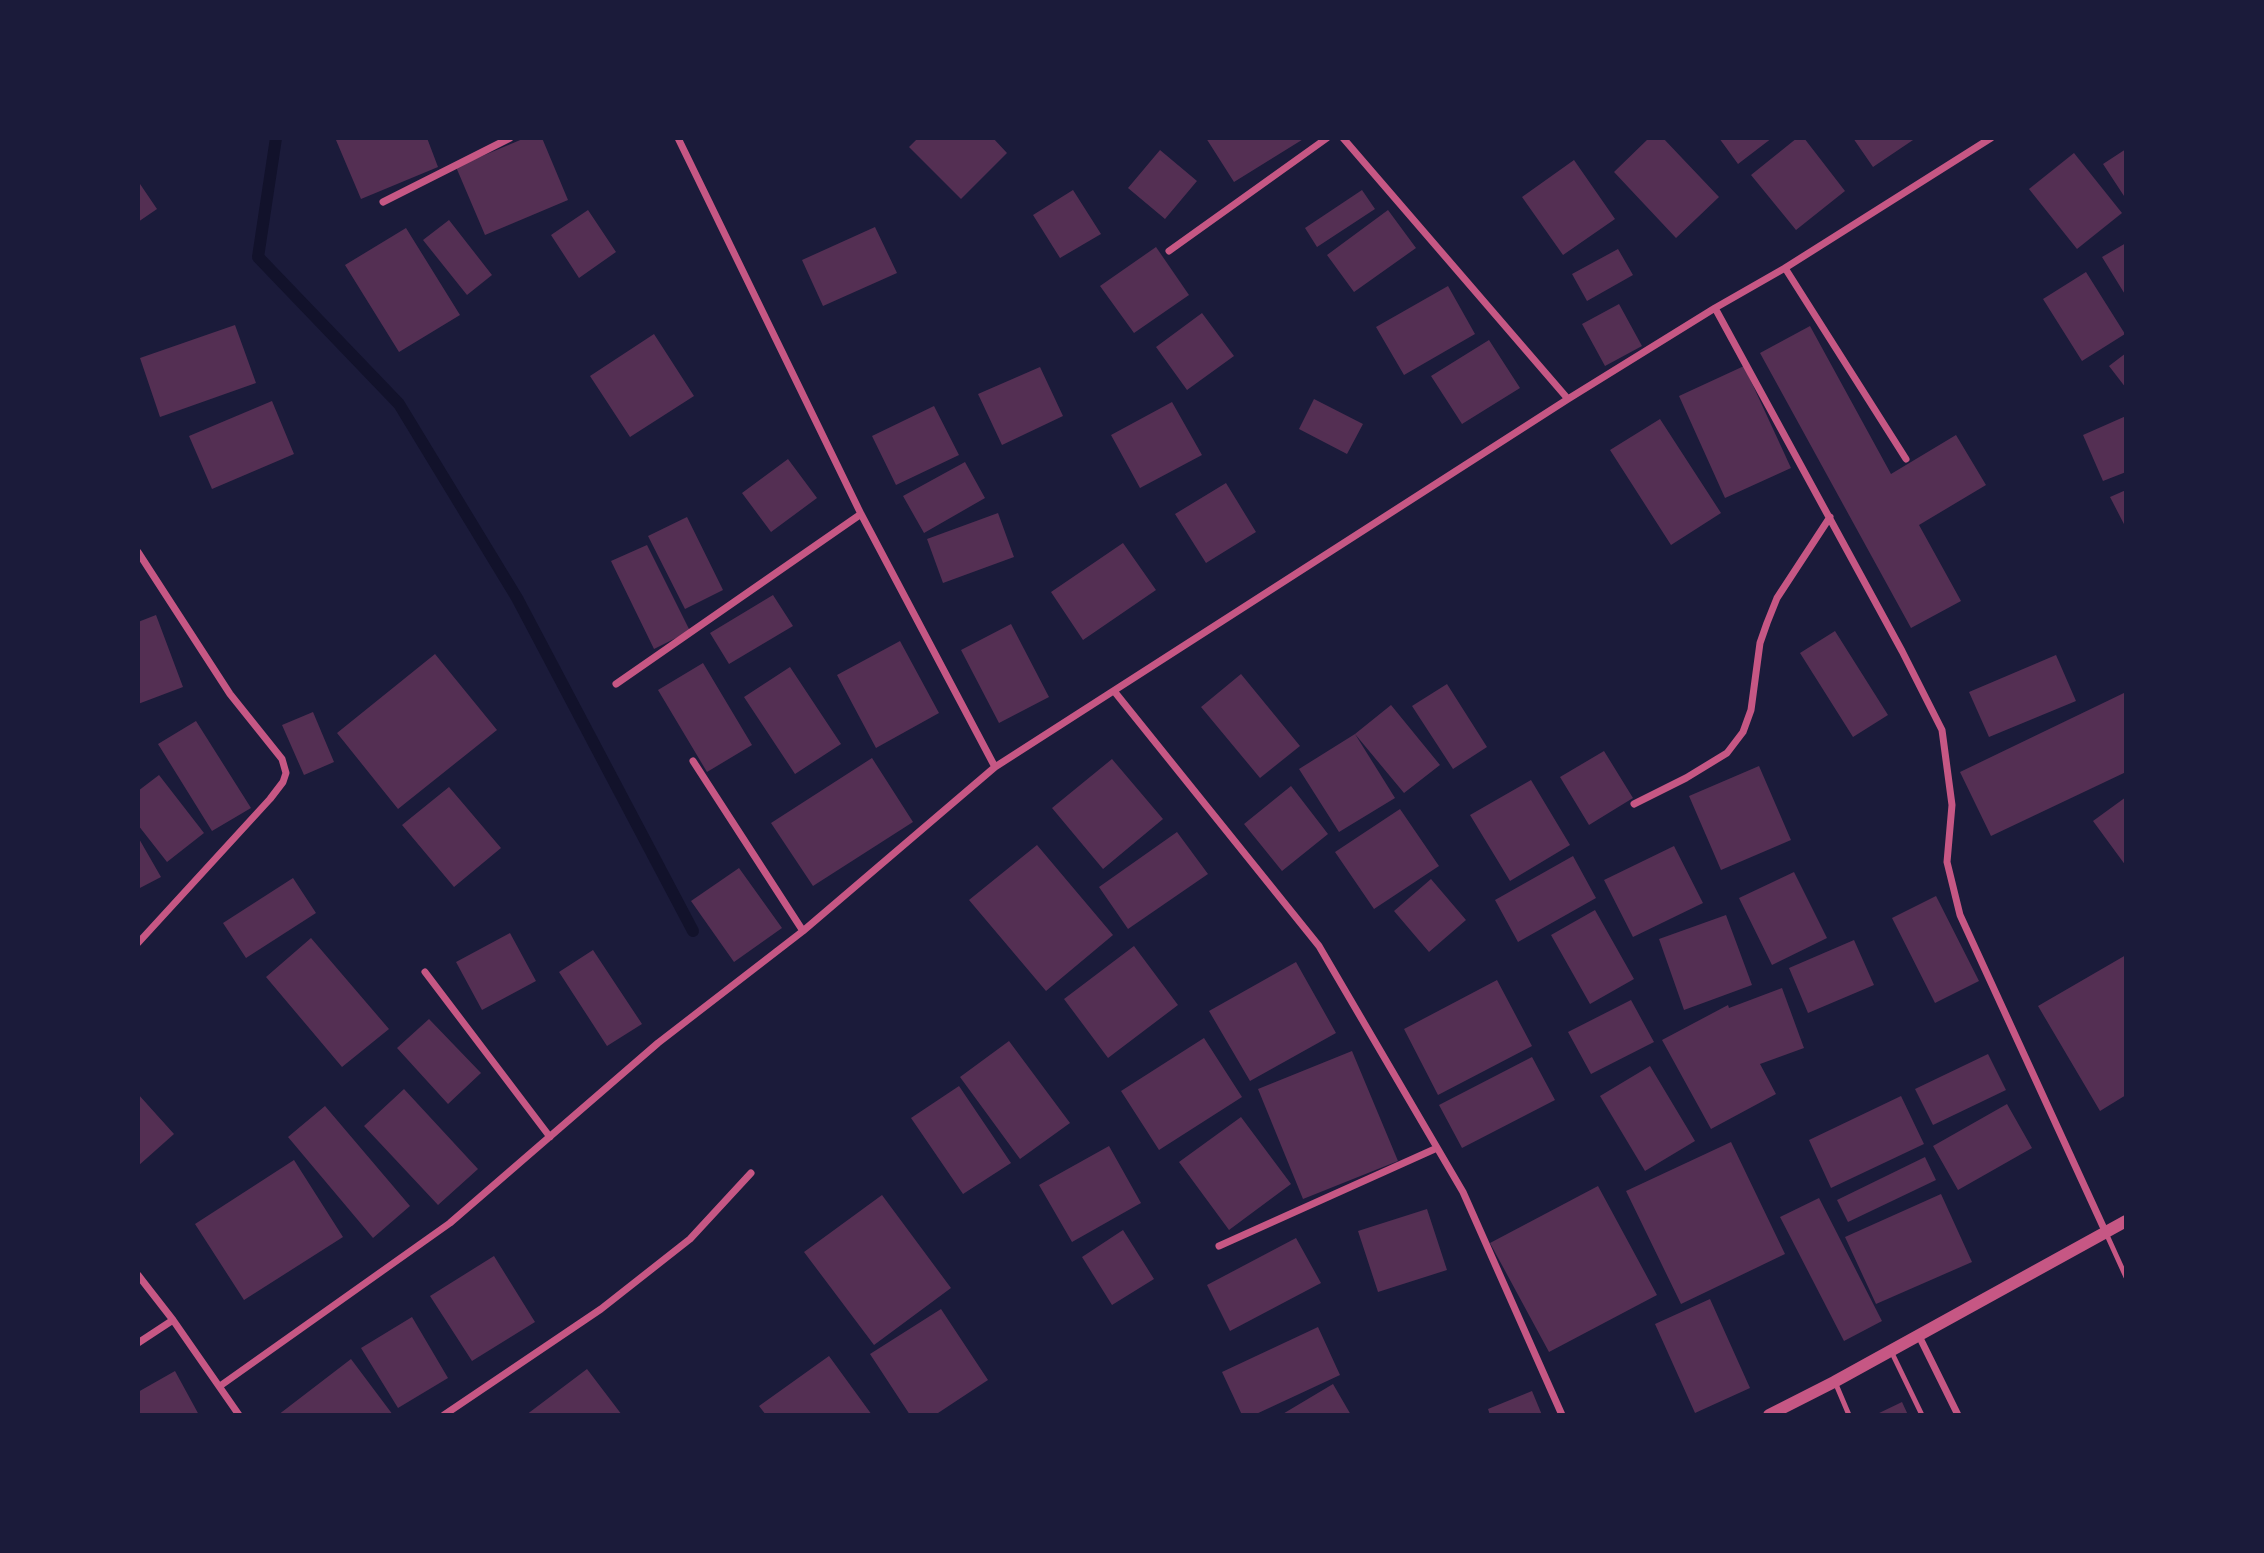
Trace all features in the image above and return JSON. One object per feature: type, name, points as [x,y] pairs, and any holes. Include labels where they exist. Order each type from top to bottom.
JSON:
[{"type":"street","points":[[383,202],[510,138]]},
{"type":"street","points":[[678,138],[861,514],[995,767]]},
{"type":"street","points":[[1169,251],[1327,138]]},
{"type":"street","points":[[1343,138],[1568,399]]},
{"type":"street","points":[[220,1386],[450,1223],[658,1042],[803,931],[995,767],[1568,399],[1715,308],[1786,268],[1990,139]]},
{"type":"street","points":[[1786,268],[1906,459]]},
{"type":"street","points":[[1715,308],[1830,517],[1942,730],[1952,805],[1947,862],[1960,915],[2106,1233]]},
{"type":"street","points":[[616,684],[861,514]]},
{"type":"street","points":[[1634,804],[1686,778],[1727,753],[1743,732],[1751,710],[1760,643],[1767,622],[1777,598],[1830,517]]},
{"type":"street","points":[[138,552],[230,694],[282,759],[286,773],[283,782],[270,799],[138,943]]},
{"type":"street","points":[[138,569],[145,564]]},
{"type":"street","points":[[1114,691],[1319,946],[1463,1192],[1562,1415]]},
{"type":"street","points":[[693,761],[803,931]]},
{"type":"street","points":[[425,972],[550,1137]]},
{"type":"street","points":[[1219,1247],[1437,1148]]},
{"type":"street","points":[[444,1415],[601,1309],[690,1239],[751,1173]]},
{"type":"street","points":[[1769,1415],[2126,1221]]},
{"type":"street","points":[[138,1275],[239,1415]]},
{"type":"street","points":[[138,1343],[173,1320]]},
{"type":"street","points":[[1918,1334],[1958,1415]]},
{"type":"lane","points":[[2106,1233],[2126,1277]]},
{"type":"lane","points":[[1890,1349],[1922,1415]]},
{"type":"lane","points":[[1834,1382],[1849,1415]]},
{"type":"building","points":[[427,138],[438,167],[361,199],[336,140]]},
{"type":"building","points":[[525,138],[542,138],[568,200],[485,235],[456,167]]},
{"type":"building","points":[[918,138],[993,138],[1007,153],[961,199],[909,147]]},
{"type":"building","points":[[1206,138],[1305,138],[1234,182]]},
{"type":"building","points":[[1649,138],[1663,138],[1719,197],[1676,238],[1614,172]]},
{"type":"building","points":[[1719,138],[1772,138],[1738,164]]},
{"type":"building","points":[[1797,138],[1804,138],[1845,191],[1796,230],[1751,175]]},
{"type":"building","points":[[1853,138],[1916,138],[1873,167]]},
{"type":"building","points":[[2126,149],[2126,199],[2103,164]]},
{"type":"building","points":[[1160,150],[1197,181],[1165,219],[1128,188]]},
{"type":"building","points":[[2074,153],[2122,213],[2077,249],[2029,189]]},
{"type":"building","points":[[1574,160],[1615,219],[1563,255],[1522,197]]},
{"type":"building","points":[[138,181],[157,209],[138,222]]},
{"type":"building","points":[[1073,190],[1101,234],[1060,258],[1033,215]]},
{"type":"building","points":[[1362,190],[1375,209],[1317,247],[1305,228]]},
{"type":"building","points":[[588,210],[616,252],[579,278],[551,235]]},
{"type":"building","points":[[1388,210],[1416,248],[1354,292],[1327,255]]},
{"type":"building","points":[[449,220],[492,275],[467,295],[423,240]]},
{"type":"building","points":[[875,227],[897,273],[823,306],[802,260]]},
{"type":"building","points":[[406,228],[460,315],[399,352],[345,265]]},
{"type":"building","points":[[2126,243],[2126,296],[2102,257]]},
{"type":"building","points":[[1156,247],[1189,295],[1134,333],[1100,286]]},
{"type":"building","points":[[1618,249],[1633,275],[1587,301],[1572,274]]},
{"type":"building","points":[[2086,272],[2125,334],[2082,361],[2043,299]]},
{"type":"building","points":[[1448,286],[1475,334],[1404,375],[1376,327]]},
{"type":"building","points":[[1619,304],[1642,346],[1605,366],[1582,324]]},
{"type":"building","points":[[1202,313],[1234,356],[1187,390],[1156,347]]},
{"type":"building","points":[[235,325],[256,383],[160,417],[140,358]]},
{"type":"building","points":[[1810,326],[1891,474],[1956,435],[1986,485],[1919,525],[1961,601],[1911,628],[1760,353]]},
{"type":"building","points":[[654,334],[694,396],[630,437],[590,376]]},
{"type":"building","points":[[1489,340],[1520,388],[1462,424],[1431,376]]},
{"type":"building","points":[[2126,353],[2126,388],[2109,366]]},
{"type":"building","points":[[1744,366],[1791,468],[1725,498],[1679,396]]},
{"type":"building","points":[[1040,367],[1063,416],[1002,445],[978,394]]},
{"type":"building","points":[[1314,399],[1363,424],[1347,454],[1299,429]]},
{"type":"building","points":[[272,401],[294,454],[212,489],[189,436]]},
{"type":"building","points":[[1172,402],[1202,455],[1140,488],[1111,435]]},
{"type":"building","points":[[934,406],[959,455],[896,485],[872,436]]},
{"type":"building","points":[[2126,416],[2126,472],[2103,481],[2083,435]]},
{"type":"building","points":[[1660,419],[1721,513],[1671,545],[1610,450]]},
{"type":"building","points":[[788,459],[817,498],[771,532],[742,493]]},
{"type":"building","points":[[965,462],[985,498],[924,533],[903,496]]},
{"type":"building","points":[[1226,483],[1256,532],[1206,563],[1175,514]]},
{"type":"building","points":[[2126,490],[2126,528],[2110,497]]},
{"type":"building","points":[[998,513],[1014,557],[943,583],[927,539]]},
{"type":"building","points":[[687,517],[723,590],[685,609],[648,536]]},
{"type":"building","points":[[1123,543],[1156,590],[1083,640],[1051,592]]},
{"type":"building","points":[[647,545],[690,631],[654,649],[611,561]]},
{"type":"building","points":[[773,595],[793,626],[729,664],[710,633]]},
{"type":"building","points":[[156,615],[183,687],[138,704],[138,622]]},
{"type":"building","points":[[1011,624],[1049,697],[999,723],[961,650]]},
{"type":"building","points":[[1835,631],[1888,715],[1853,737],[1800,653]]},
{"type":"building","points":[[900,641],[939,713],[876,748],[837,675]]},
{"type":"building","points":[[435,654],[497,730],[398,809],[337,733]]},
{"type":"building","points":[[2056,655],[2076,701],[1989,737],[1969,692]]},
{"type":"building","points":[[703,663],[752,745],[707,772],[658,690]]},
{"type":"building","points":[[790,667],[841,744],[795,774],[744,697]]},
{"type":"building","points":[[1241,674],[1300,746],[1260,778],[1201,707]]},
{"type":"building","points":[[1447,684],[1487,747],[1453,769],[1412,706]]},
{"type":"building","points":[[2126,692],[2126,772],[1991,836],[1960,772]]},
{"type":"building","points":[[1391,705],[1440,765],[1404,793],[1355,734]]},
{"type":"building","points":[[313,712],[334,762],[304,775],[282,725]]},
{"type":"building","points":[[196,721],[251,808],[212,831],[158,744]]},
{"type":"building","points":[[1355,734],[1395,798],[1339,832],[1299,769]]},
{"type":"building","points":[[1604,751],[1633,798],[1589,825],[1560,777]]},
{"type":"building","points":[[872,758],[913,822],[813,886],[771,823]]},
{"type":"building","points":[[1112,759],[1163,819],[1103,869],[1052,808]]},
{"type":"building","points":[[1759,766],[1791,840],[1721,870],[1689,796]]},
{"type":"building","points":[[159,775],[204,833],[167,862],[138,825],[138,791]]},
{"type":"building","points":[[1531,780],[1570,845],[1510,881],[1470,815]]},
{"type":"building","points":[[1291,786],[1328,834],[1282,871],[1244,824]]},
{"type":"building","points":[[449,787],[501,848],[454,887],[402,825]]},
{"type":"building","points":[[2126,797],[2126,866],[2093,821]]},
{"type":"building","points":[[1400,809],[1439,866],[1374,909],[1335,852]]},
{"type":"building","points":[[1177,832],[1208,874],[1128,929],[1099,887]]},
{"type":"building","points":[[138,837],[161,877],[138,889]]},
{"type":"building","points":[[1037,845],[1113,935],[1046,991],[969,900]]},
{"type":"building","points":[[1674,846],[1703,903],[1633,937],[1604,880]]},
{"type":"building","points":[[1573,856],[1596,898],[1518,942],[1495,900]]},
{"type":"building","points":[[739,868],[782,928],[734,962],[691,901]]},
{"type":"building","points":[[1794,872],[1827,938],[1772,965],[1739,898]]},
{"type":"building","points":[[293,878],[316,913],[246,958],[223,923]]},
{"type":"building","points":[[1431,879],[1466,920],[1429,952],[1394,911]]},
{"type":"building","points":[[1936,896],[1979,981],[1935,1003],[1892,918]]},
{"type":"building","points":[[1595,910],[1634,979],[1590,1004],[1551,935]]},
{"type":"building","points":[[1726,915],[1752,985],[1684,1010],[1659,939]]},
{"type":"building","points":[[510,933],[536,981],[482,1010],[456,962]]},
{"type":"building","points":[[311,938],[389,1029],[342,1067],[266,977]]},
{"type":"building","points":[[1854,940],[1874,985],[1808,1013],[1789,968]]},
{"type":"building","points":[[1134,946],[1178,1005],[1108,1058],[1064,999]]},
{"type":"building","points":[[593,950],[642,1024],[607,1046],[559,972]]},
{"type":"building","points":[[2126,955],[2126,1095],[2100,1111],[2038,1006]]},
{"type":"building","points":[[1296,962],[1336,1033],[1250,1081],[1209,1011]]},
{"type":"building","points":[[1497,980],[1532,1046],[1438,1095],[1404,1029]]},
{"type":"building","points":[[1782,988],[1804,1048],[1760,1064],[1776,1094],[1711,1129],[1662,1040],[1728,1005],[1729,1008]]},
{"type":"building","points":[[1631,1000],[1654,1042],[1591,1074],[1568,1032]]},
{"type":"building","points":[[429,1019],[481,1073],[448,1104],[397,1048]]},
{"type":"building","points":[[1204,1038],[1242,1097],[1159,1150],[1121,1091]]},
{"type":"building","points":[[1009,1041],[1070,1123],[1020,1159],[960,1077]]},
{"type":"building","points":[[1352,1051],[1398,1161],[1303,1199],[1258,1089]]},
{"type":"building","points":[[1988,1054],[2006,1090],[1933,1125],[1915,1089]]},
{"type":"building","points":[[1532,1057],[1555,1100],[1462,1148],[1439,1105]]},
{"type":"building","points":[[1650,1066],[1695,1141],[1645,1171],[1600,1096]]},
{"type":"building","points":[[959,1086],[1011,1163],[963,1194],[911,1118]]},
{"type":"building","points":[[404,1089],[478,1169],[438,1205],[364,1126]]},
{"type":"building","points":[[138,1094],[174,1134],[138,1166]]},
{"type":"building","points":[[1901,1096],[1924,1144],[1831,1188],[1809,1140]]},
{"type":"building","points":[[2007,1104],[2032,1148],[1958,1190],[1933,1146]]},
{"type":"building","points":[[325,1106],[410,1206],[373,1238],[288,1137]]},
{"type":"building","points":[[1241,1117],[1291,1184],[1229,1230],[1179,1162]]},
{"type":"building","points":[[1731,1142],[1785,1254],[1681,1304],[1626,1191]]},
{"type":"building","points":[[1109,1146],[1141,1203],[1072,1242],[1039,1185]]},
{"type":"building","points":[[1925,1157],[1936,1180],[1848,1222],[1837,1200]]},
{"type":"building","points":[[294,1160],[343,1237],[244,1300],[195,1224]]},
{"type":"building","points":[[1598,1186],[1657,1295],[1549,1352],[1490,1243]]},
{"type":"building","points":[[1941,1194],[1972,1262],[1876,1304],[1845,1237]]},
{"type":"building","points":[[882,1195],[951,1288],[874,1345],[804,1252]]},
{"type":"building","points":[[1819,1198],[1882,1321],[1844,1341],[1780,1217]]},
{"type":"building","points":[[1427,1209],[1447,1270],[1378,1292],[1358,1231]]},
{"type":"building","points":[[1123,1230],[1154,1279],[1112,1305],[1082,1257]]},
{"type":"building","points":[[1296,1238],[1321,1283],[1230,1331],[1207,1285]]},
{"type":"building","points":[[494,1256],[535,1322],[472,1361],[430,1296]]},
{"type":"building","points":[[1710,1299],[1750,1388],[1695,1413],[1655,1324]]},
{"type":"building","points":[[941,1309],[988,1380],[935,1415],[910,1415],[870,1354]]},
{"type":"building","points":[[412,1317],[448,1378],[398,1408],[361,1348]]},
{"type":"building","points":[[1318,1327],[1340,1375],[1254,1415],[1242,1415],[1222,1372]]},
{"type":"building","points":[[829,1356],[872,1415],[766,1415],[759,1406]]},
{"type":"building","points":[[351,1359],[393,1415],[278,1415]]},
{"type":"building","points":[[587,1369],[622,1415],[526,1415]]},
{"type":"building","points":[[175,1371],[199,1415],[138,1415],[138,1392]]},
{"type":"building","points":[[1333,1384],[1351,1415],[1281,1415]]},
{"type":"building","points":[[1532,1391],[1542,1415],[1490,1415],[1488,1409]]},
{"type":"building","points":[[1902,1402],[1908,1415],[1875,1415]]},
{"type":"waterway","points":[[276,138],[258,257],[399,404],[517,598],[693,931]]}]
